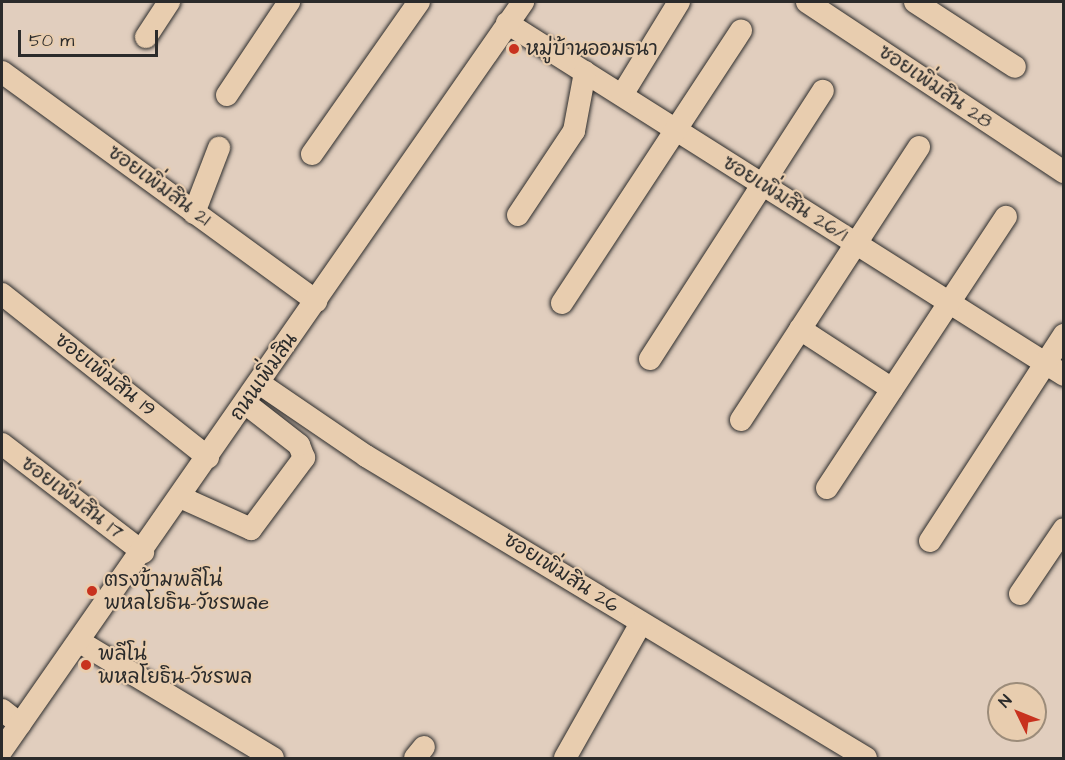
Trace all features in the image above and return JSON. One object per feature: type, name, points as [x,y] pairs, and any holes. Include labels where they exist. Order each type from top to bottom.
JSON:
[{"type":"street","points":[[146,37],[169,2]]},
{"type":"street","points":[[227,94],[289,2]]},
{"type":"street","points":[[312,154],[419,2]]},
{"type":"street","name":"ถนนเพิ่มสิน","points":[[2,750],[80,642],[523,2]]},
{"type":"street","points":[[622,96],[679,2]]},
{"type":"street","name":"ซอยเพิ่มสิน 28","points":[[807,2],[1064,172]]},
{"type":"street","points":[[915,2],[1015,67]]},
{"type":"street","name":"ซอยเพิ่มสิน 26/1","points":[[507,23],[1054,370]]},
{"type":"street","points":[[562,303],[741,31]]},
{"type":"street","name":"ซอยเพิ่มสิน 21","points":[[2,72],[316,301]]},
{"type":"street","points":[[518,215],[574,131],[585,72]]},
{"type":"street","points":[[650,359],[823,91]]},
{"type":"street","points":[[741,420],[919,147]]},
{"type":"street","points":[[194,213],[219,148]]},
{"type":"street","points":[[827,488],[1006,217]]},
{"type":"street","name":"ซอยเพิ่มสิน 19","points":[[2,294],[208,457]]},
{"type":"street","points":[[800,329],[892,389]]},
{"type":"street","points":[[930,541],[1054,370],[1064,335]]},
{"type":"street","name":"ซอยเพิ่มสิน 26","points":[[259,383],[366,456],[579,582],[640,623],[866,759]]},
{"type":"street","points":[[180,497],[251,529],[298,468],[304,452],[245,404]]},
{"type":"street","name":"ซอยเพิ่มสิน 17","points":[[2,444],[142,552]]},
{"type":"street","points":[[1020,594],[1064,529]]},
{"type":"street","points":[[566,759],[640,623]]},
{"type":"street","points":[[80,642],[273,759]]},
{"type":"street","points":[[2,710],[20,724]]},
{"type":"place","name":"หมู่บ้านออมธนา","points":[[514,49]]},
{"type":"place","name":"ตรงข้ามพลีโน่ พหลโยธิน-วัชรพลe","points":[[92,591]]},
{"type":"place","name":"พลีโน่ พหลโยธิน-วัชรพล","points":[[86,665]]}]
